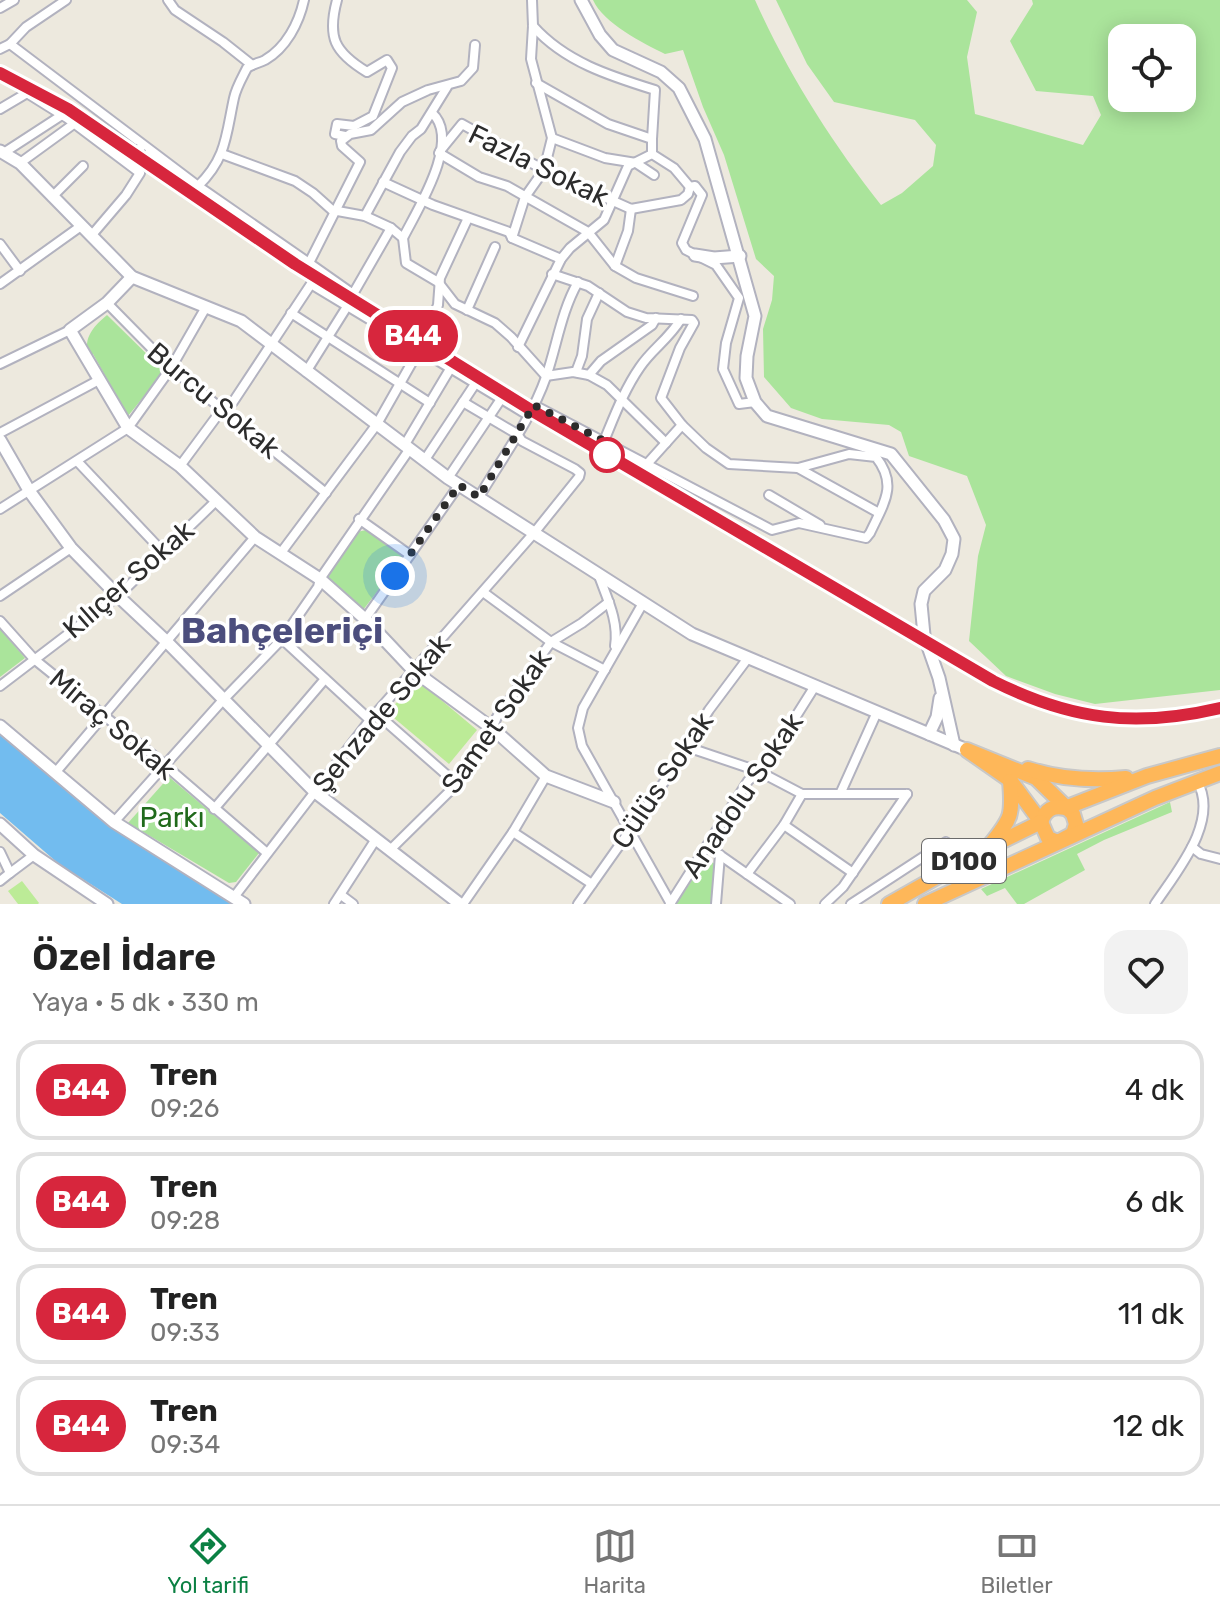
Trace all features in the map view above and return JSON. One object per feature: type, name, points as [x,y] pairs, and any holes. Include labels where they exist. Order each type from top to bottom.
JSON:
[{"type":"highway","points":[[960,747],[1046,774],[1098,780],[1147,776]]},
{"type":"highway","points":[[960,747],[1010,780],[1041,822]]},
{"type":"highway","points":[[960,747],[1036,778],[1073,814],[1076,824],[1073,834],[1067,839]]},
{"type":"highway","name":"D100","points":[[1067,839],[1058,842],[1048,838],[1041,822],[1052,808],[1065,808],[1147,776],[1220,756]]},
{"type":"highway","name":"D100","points":[[934,902],[1067,839],[1220,773]]},
{"type":"highway","points":[[988,848],[1006,826],[1013,808],[1010,780]]},
{"type":"highway","name":"D100","points":[[889,904],[1041,822]]},
{"type":"street","points":[[0,8],[14,0]]},
{"type":"street","points":[[0,49],[66,0]]},
{"type":"street","points":[[168,0],[175,10],[252,65]]},
{"type":"street","points":[[198,186],[222,154],[235,94],[247,68],[266,59],[284,44],[296,25],[304,0]]},
{"type":"street","points":[[337,0],[331,24],[336,45],[351,62],[367,72],[387,60],[392,68],[373,116],[354,126],[337,124],[335,134],[345,136],[371,130],[402,102],[428,90],[461,81],[473,68],[475,45]]},
{"type":"street","points":[[512,238],[525,197],[544,170],[552,138],[531,59],[532,0]]},
{"type":"street","points":[[581,0],[600,35],[613,50],[661,72],[679,88],[705,139],[755,316],[746,378],[755,402],[767,416],[891,454],[944,520],[954,539],[945,570],[924,591],[921,604],[924,635],[960,747]]},
{"type":"street","points":[[533,26],[549,44],[580,62],[608,76],[655,90],[652,154]]},
{"type":"street","points":[[10,44],[142,146],[353,294],[391,228]]},
{"type":"street","points":[[536,83],[608,124],[652,139]]},
{"type":"street","points":[[365,216],[400,152],[432,113],[447,87]]},
{"type":"street","points":[[0,109],[27,93],[75,123],[137,171]]},
{"type":"street","points":[[432,113],[442,126],[439,152],[424,201],[403,238],[406,263],[440,284],[455,304],[495,323],[546,376]]},
{"type":"street","points":[[62,115],[3,152],[20,163],[132,277],[241,321],[424,461],[692,634],[960,747]]},
{"type":"street","points":[[20,163],[75,123]]},
{"type":"street","name":"Fazla Sokak","points":[[439,152],[462,124],[544,170],[631,209],[681,200],[690,187]]},
{"type":"street","points":[[309,263],[360,162],[342,146],[345,136]]},
{"type":"street","points":[[552,138],[594,154],[636,163],[654,175]]},
{"type":"street","points":[[91,236],[126,195],[140,173],[131,162],[142,146]]},
{"type":"street","points":[[439,152],[479,177],[507,186],[588,232],[615,266],[636,278],[693,296]]},
{"type":"street","points":[[222,154],[295,181],[337,211],[365,216],[391,228],[403,238]]},
{"type":"street","points":[[652,154],[674,168],[690,187],[695,186],[702,195],[682,243],[686,250],[716,265],[739,298],[726,343],[723,369],[739,404],[755,402]]},
{"type":"street","points":[[518,347],[561,259],[604,220],[628,166],[652,154]]},
{"type":"street","points":[[52,197],[83,166]]},
{"type":"street","points":[[383,182],[424,201],[509,232],[512,238],[561,259]]},
{"type":"street","points":[[615,266],[628,231],[631,209]]},
{"type":"street","points":[[280,554],[377,424],[419,350],[438,305],[440,278],[468,218]]},
{"type":"street","points":[[0,284],[81,226]]},
{"type":"street","points":[[0,244],[20,271]]},
{"type":"street","points":[[467,310],[495,247]]},
{"type":"street","points":[[695,255],[714,258],[740,256]]},
{"type":"street","points":[[552,274],[578,282],[627,312],[656,318],[690,319],[694,323],[675,360],[661,398],[682,425],[729,464],[798,468],[849,454],[876,457],[891,454]]},
{"type":"street","points":[[0,364],[70,330],[107,303],[132,277]]},
{"type":"street","points":[[479,497],[534,405],[569,298],[578,282]]},
{"type":"street","points":[[180,466],[233,402],[311,284],[528,415]]},
{"type":"street","points":[[576,372],[582,356],[587,319],[599,293]]},
{"type":"street","name":"Burcu Sokak","points":[[107,303],[171,368],[326,493]]},
{"type":"street","points":[[306,372],[348,305]]},
{"type":"street","points":[[0,509],[128,428],[171,368],[206,307]]},
{"type":"street","points":[[291,313],[430,403]]},
{"type":"street","points":[[589,375],[600,362],[652,325],[656,318]]},
{"type":"street","points":[[604,441],[641,365],[671,336],[681,319]]},
{"type":"street","points":[[70,330],[128,428],[180,466],[255,537],[320,579],[365,619],[414,671],[493,729],[546,776],[614,802]]},
{"type":"street","points":[[582,356],[600,362]]},
{"type":"street","points":[[114,822],[282,639],[407,448],[450,369]]},
{"type":"street","points":[[546,376],[576,372],[607,385],[666,443]]},
{"type":"street","points":[[0,433],[99,380]]},
{"type":"street","points":[[424,461],[475,384]]},
{"type":"street","points":[[365,619],[410,555],[501,399]]},
{"type":"street","points":[[463,402],[517,434]]},
{"type":"street","points":[[534,405],[772,530],[799,523],[866,538],[890,485],[886,470],[876,457]]},
{"type":"street","points":[[647,464],[682,425]]},
{"type":"street","name":"Şehzade Sokak","points":[[239,900],[267,853],[373,716],[534,533],[580,473],[522,441],[517,434]]},
{"type":"street","points":[[0,440],[30,492],[71,548],[118,596],[315,792],[462,904],[513,832],[546,776]]},
{"type":"street","points":[[77,461],[163,552]]},
{"type":"street","points":[[798,468],[879,513]]},
{"type":"street","points":[[769,495],[824,528]]},
{"type":"street","name":"Kılıçer Sokak","points":[[0,686],[118,596],[217,500]]},
{"type":"street","points":[[359,519],[410,555]]},
{"type":"street","points":[[55,773],[255,537]]},
{"type":"street","points":[[0,596],[71,548]]},
{"type":"street","points":[[599,576],[609,602],[616,637],[613,655]]},
{"type":"street","points":[[483,592],[551,642],[605,670]]},
{"type":"street","name":"Samet Sokak","points":[[390,850],[457,784],[493,729],[497,717],[551,642],[609,602]]},
{"type":"street","points":[[643,603],[583,708],[578,728],[582,746],[670,904]]},
{"type":"street","name":"Miraç Sokak","points":[[0,621],[34,659],[164,764],[267,853]]},
{"type":"street","points":[[282,639],[325,679],[457,784]]},
{"type":"street","name":"Cülüs Sokak","points":[[578,904],[669,775],[709,710],[748,658]]},
{"type":"street","points":[[214,809],[325,679]]},
{"type":"street","name":"Anadolu Sokak","points":[[670,904],[748,781],[766,764],[815,686]]},
{"type":"street","points":[[929,734],[937,717],[941,693]]},
{"type":"street","points":[[841,792],[877,712]]},
{"type":"street","points":[[0,726],[114,822],[239,900]]},
{"type":"street","points":[[687,747],[758,771],[802,794],[907,794],[843,887],[825,904]]},
{"type":"street","points":[[1155,904],[1203,825],[1203,791],[1197,781]]},
{"type":"street","points":[[747,874],[784,825],[802,794]]},
{"type":"street","points":[[0,824],[34,855],[107,904]]},
{"type":"street","points":[[784,825],[853,873]]},
{"type":"street","points":[[513,832],[592,884]]},
{"type":"street","points":[[334,904],[376,839]]},
{"type":"street","points":[[851,904],[946,842]]},
{"type":"street","points":[[707,846],[790,904]]},
{"type":"street","points":[[1192,847],[1201,854],[1220,859]]},
{"type":"street","points":[[0,852],[10,873]]},
{"type":"street","points":[[0,881],[34,855]]},
{"type":"street","points":[[716,904],[720,855]]},
{"type":"street","points":[[341,895],[353,904]]},
{"type":"green space","points":[[593,0],[755,0],[781,54],[812,106],[881,205],[902,193],[933,166],[936,145],[915,120],[834,102],[807,64],[776,0],[967,0],[977,12],[967,57],[975,114],[1083,145],[1101,115],[1093,96],[1036,91],[1010,41],[1033,4],[1032,0],[1220,0],[1220,690],[1095,704],[1055,694],[1006,676],[969,641],[978,556],[986,525],[967,476],[909,456],[901,432],[889,425],[822,419],[791,408],[764,377],[763,329],[772,300],[774,276],[756,259],[724,155],[683,50],[665,54],[624,32],[605,17]]},
{"type":"green space","points":[[107,315],[162,369],[162,374],[128,416],[93,354],[89,355],[87,349],[91,332]]},
{"type":"green space","points":[[366,530],[400,551],[403,558],[363,610],[329,582],[327,575],[357,532]]},
{"type":"green space","points":[[0,629],[25,658],[0,677]]},
{"type":"green space","points":[[416,679],[477,730],[449,764],[388,713]]},
{"type":"green space","name":"Parkı","points":[[169,777],[259,853],[236,882],[229,883],[128,823]]},
{"type":"green space","points":[[1170,802],[1172,812],[1077,854],[1085,870],[1024,904],[1017,904],[1005,888],[987,896],[981,889]]},
{"type":"green space","points":[[708,860],[717,865],[711,904],[676,904],[704,862]]},
{"type":"green space","points":[[22,881],[38,904],[18,904],[8,891]]},
{"type":"water","points":[[0,735],[104,822],[231,904],[122,904],[59,864],[0,813]]},
{"type":"railway","points":[[0,73],[68,109],[295,264],[531,410],[993,681],[1049,704],[1104,717],[1160,718],[1220,708]]},
{"type":"train","name":"B44","points":[[0,73],[68,109],[295,264],[531,410],[993,681],[1030,699],[1069,712],[1116,718],[1148,720],[1220,708]]},
{"type":"district","name":"Bahçeleriçi","points":[[282,630]]},
{"type":"route","points":[[395,576],[459,485],[479,497],[534,405],[604,441],[607,455]]}]
